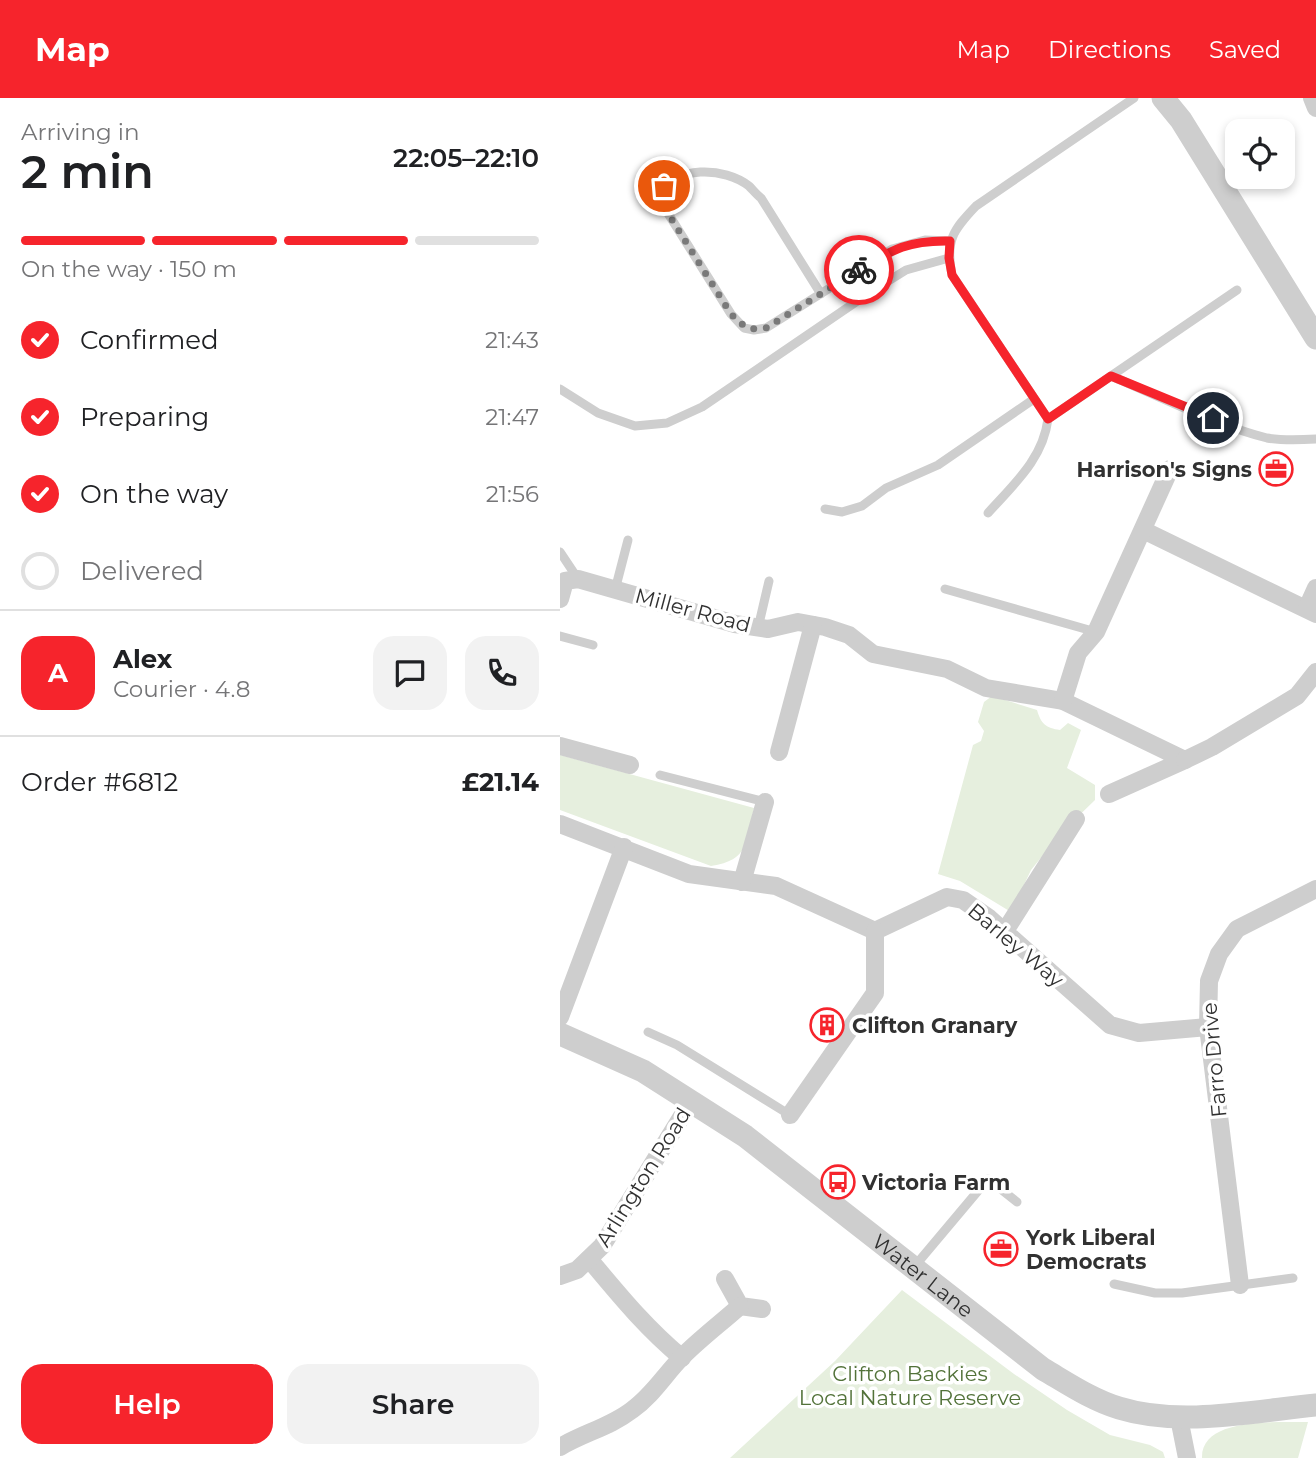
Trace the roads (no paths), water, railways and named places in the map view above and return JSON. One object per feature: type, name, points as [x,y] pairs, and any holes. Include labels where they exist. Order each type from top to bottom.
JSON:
[{"type":"street","points":[[1163,98],[1181,120],[1316,338]]},
{"type":"street","points":[[1312,98],[1316,108]]},
{"type":"street","points":[[1170,469],[1096,632],[1078,653],[1063,701],[1185,760]]},
{"type":"street","points":[[1143,530],[1311,611],[1316,588]]},
{"type":"street","points":[[560,598],[565,581],[578,579]]},
{"type":"street","name":"Miller Road","points":[[578,579],[735,624],[768,629],[798,622],[813,625],[849,635],[873,654],[947,669],[986,688],[1063,701]]},
{"type":"street","points":[[779,752],[813,625]]},
{"type":"street","points":[[1110,794],[1212,747],[1297,696],[1316,672]]},
{"type":"street","points":[[560,746],[630,765]]},
{"type":"street","points":[[742,881],[765,802]]},
{"type":"street","points":[[1005,931],[1076,819]]},
{"type":"street","points":[[560,824],[689,874],[776,886],[875,931],[875,993],[790,1115]]},
{"type":"street","points":[[560,1017],[624,847]]},
{"type":"street","name":"Farro Drive","points":[[1240,1285],[1208,1027],[1209,981],[1219,954],[1237,929],[1316,889]]},
{"type":"street","name":"Barley Way","points":[[875,931],[947,897],[963,900],[1005,931],[1110,1025],[1139,1033],[1208,1027]]},
{"type":"street","name":"Water Lane","points":[[560,1034],[643,1071],[692,1100],[793,1171],[1043,1369],[1082,1392],[1119,1408],[1179,1418],[1316,1405]]},
{"type":"street","name":"Arlington Road","points":[[560,1276],[576,1270],[589,1259],[614,1230],[692,1100]]},
{"type":"street","points":[[589,1259],[651,1332],[682,1357]]},
{"type":"street","points":[[725,1279],[740,1306]]},
{"type":"street","points":[[560,1447],[612,1423],[632,1410],[654,1392],[682,1357],[740,1306]]},
{"type":"street","points":[[740,1306],[762,1310]]},
{"type":"street","points":[[1179,1418],[1187,1458]]},
{"type":"lane","points":[[988,513],[1035,460],[1046,436],[1048,419],[952,275],[950,241],[958,225],[976,206],[1134,98]]},
{"type":"lane","points":[[821,293],[761,198],[749,186],[711,172],[688,174],[673,179],[664,186],[660,197],[664,207],[731,314],[744,328],[754,330],[766,328],[892,249],[925,240],[950,241]]},
{"type":"lane","points":[[560,389],[598,414],[635,426],[667,423],[702,407],[906,270],[949,258]]},
{"type":"lane","points":[[1048,419],[1237,290]]},
{"type":"lane","points":[[1111,376],[1234,427],[1269,438],[1293,441],[1316,439]]},
{"type":"lane","points":[[825,509],[842,512],[862,506],[886,488],[938,465],[1034,399]]},
{"type":"lane","points":[[615,590],[628,540]]},
{"type":"lane","points":[[560,552],[578,579]]},
{"type":"lane","points":[[758,628],[769,581]]},
{"type":"lane","points":[[945,589],[1096,632]]},
{"type":"lane","points":[[560,636],[593,645]]},
{"type":"lane","points":[[660,775],[765,802]]},
{"type":"lane","points":[[648,1032],[677,1045],[790,1115]]},
{"type":"lane","points":[[914,1267],[988,1180],[1017,1202]]},
{"type":"lane","points":[[1114,1284],[1155,1293],[1182,1293],[1293,1278]]},
{"type":"place","name":"Harrison's Signs","points":[[1276,469]]},
{"type":"place","name":"Clifton Granary","points":[[827,1025]]},
{"type":"place","name":"Victoria Farm","points":[[838,1182]]},
{"type":"place","name":"York Liberal Democrats","points":[[1001,1249]]},
{"type":"park label","name":"Clifton Backies Local Nature Reserve","points":[[910,1385]]}]
